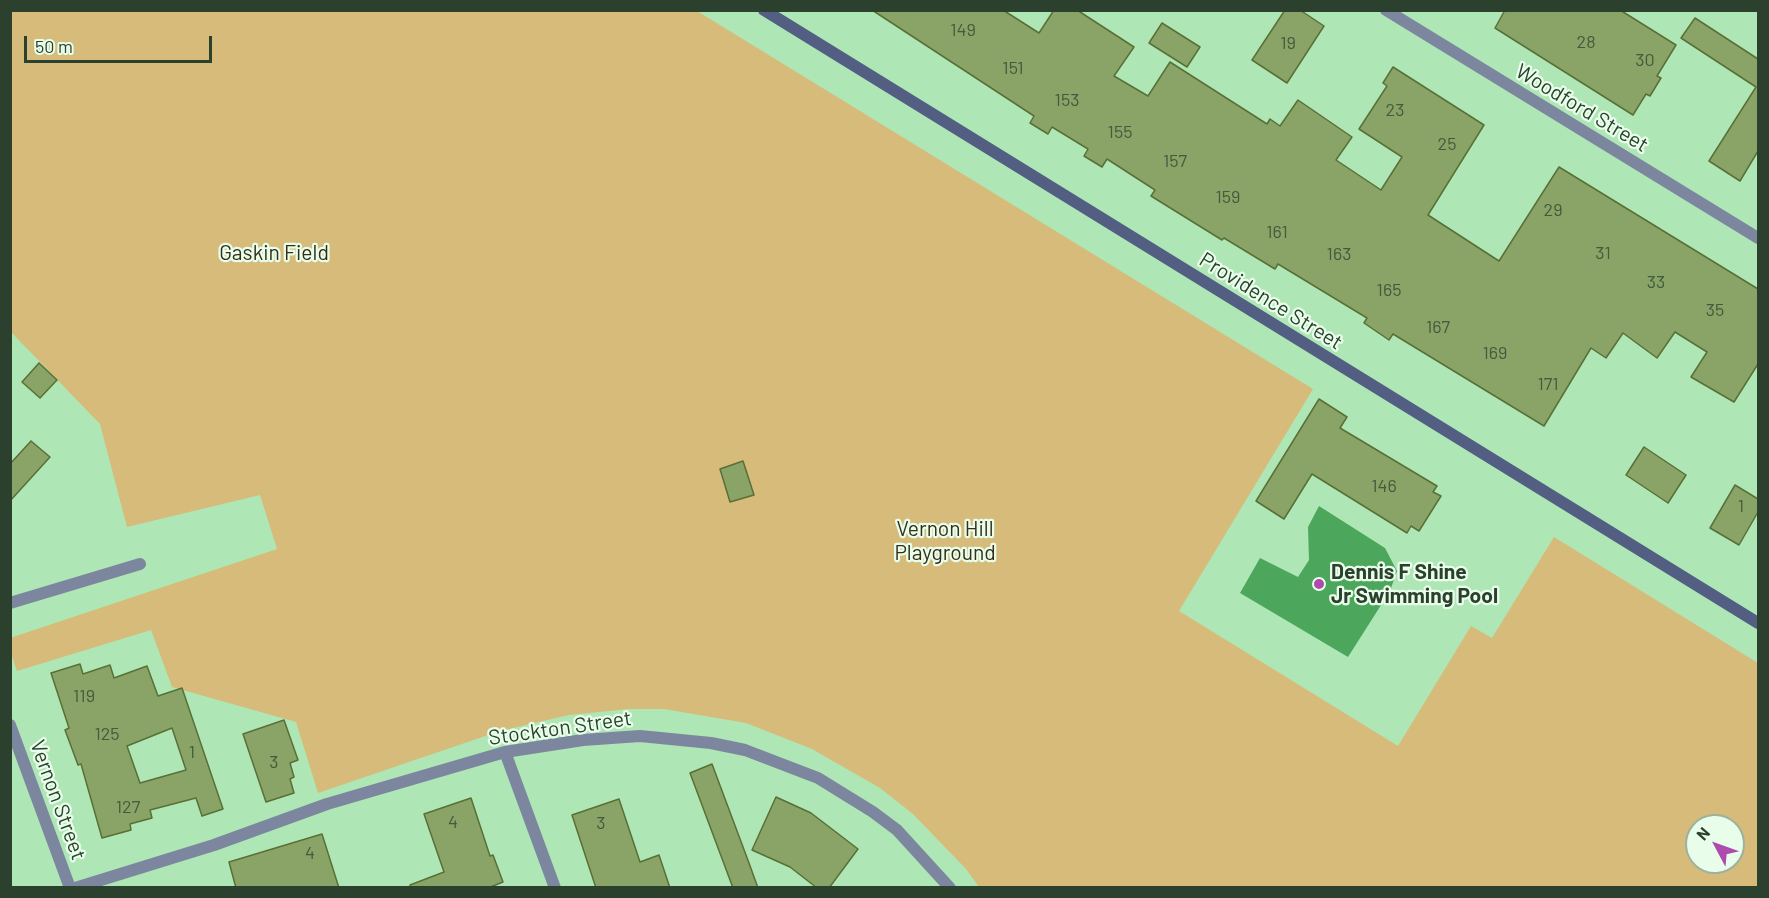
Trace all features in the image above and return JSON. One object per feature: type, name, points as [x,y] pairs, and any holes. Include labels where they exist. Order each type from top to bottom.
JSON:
[{"type":"main road","name":"Providence Street","points":[[764,10],[1757,618]]},
{"type":"street","name":"Woodford Street","points":[[1386,10],[1758,238]]},
{"type":"street","points":[[10,603],[140,564]]},
{"type":"street","name":"Vernon Street","points":[[10,725],[70,888]]},
{"type":"street","name":"Stockton Street","points":[[75,888],[213,845],[327,804],[505,752],[583,740],[633,736],[656,736],[745,750],[818,778],[873,812],[917,849],[950,888]]},
{"type":"street","points":[[505,752],[555,888]]},
{"type":"green space","name":"Vernon Hill Playground","points":[[11,11],[697,11],[1313,389],[1179,611],[1398,746],[1471,626],[1492,638],[1554,537],[1758,663],[1758,887],[979,887],[966,869],[913,814],[880,788],[812,749],[746,723],[664,709],[629,709],[569,715],[500,731],[318,793],[296,722],[172,687],[151,630],[17,671],[11,653],[10,638],[277,549],[260,495],[127,527],[100,424],[11,332]]},
{"type":"shaded area","name":"Dennis F Shine Jr Swimming Pool","points":[[1319,506],[1385,548],[1397,571],[1390,591],[1348,657],[1240,593],[1260,558],[1298,577],[1309,560],[1308,527]]},
{"type":"building","points":[[872,10],[1003,10],[1039,33],[1054,10],[1077,10],[1134,47],[1114,76],[1148,96],[1170,62],[1267,124],[1270,119],[1280,126],[1298,100],[1352,137],[1336,160],[1381,190],[1402,157],[1359,129],[1387,86],[1383,83],[1393,67],[1484,125],[1428,215],[1499,261],[1559,167],[1758,289],[1758,364],[1734,402],[1691,377],[1707,352],[1675,332],[1657,358],[1623,333],[1606,358],[1591,348],[1544,426],[1393,334],[1389,340],[1364,323],[1367,318],[1278,264],[1275,269],[1224,238],[1222,240],[1151,196],[1155,190],[1107,159],[1102,167],[1084,156],[1088,149],[1052,127],[1048,134],[1030,123],[1034,116]]},
{"type":"building","points":[[1285,10],[1300,10],[1324,26],[1287,83],[1252,60]]},
{"type":"building","points":[[1505,10],[1620,10],[1676,45],[1657,76],[1661,78],[1650,96],[1646,94],[1633,115],[1495,28]]},
{"type":"building","points":[[1695,18],[1758,59],[1758,151],[1740,181],[1709,161],[1756,87],[1681,38]]},
{"type":"building","points":[[1162,23],[1200,47],[1187,67],[1149,43]]},
{"type":"building","points":[[39,363],[57,380],[40,398],[22,382]]},
{"type":"building","points":[[1319,399],[1347,417],[1340,428],[1437,486],[1433,492],[1441,496],[1419,531],[1411,526],[1407,533],[1312,474],[1284,519],[1256,501]]},
{"type":"building","points":[[31,441],[50,457],[10,501],[10,464]]},
{"type":"building","points":[[1644,447],[1686,475],[1668,503],[1626,475]]},
{"type":"building","points":[[743,461],[754,495],[730,502],[720,469]]},
{"type":"building","points":[[1735,485],[1758,499],[1758,512],[1739,545],[1710,528]]},
{"type":"building","points":[[80,664],[83,674],[110,665],[114,678],[147,666],[158,696],[182,688],[223,809],[202,816],[196,798],[150,810],[152,818],[130,824],[131,830],[102,838],[81,764],[78,765],[65,730],[69,728],[51,673]],"holes":[[[172,728],[186,770],[140,783],[127,746]]]},
{"type":"building","points":[[284,720],[298,760],[290,763],[294,777],[290,779],[294,793],[266,802],[243,734]]},
{"type":"building","points":[[712,764],[758,888],[733,888],[690,773]]},
{"type":"building","points":[[776,797],[811,813],[858,849],[829,888],[817,888],[790,867],[752,850]]},
{"type":"building","points":[[471,798],[490,856],[493,855],[503,882],[488,888],[410,888],[410,885],[444,872],[424,814]]},
{"type":"building","points":[[619,799],[640,862],[659,855],[670,888],[596,888],[572,815]]},
{"type":"building","points":[[322,834],[339,888],[236,888],[229,862]]},
{"type":"place","name":"Dennis F Shine Jr Swimming Pool","points":[[1319,584]]},
{"type":"park label","name":"Gaskin Field","points":[[274,253]]}]
